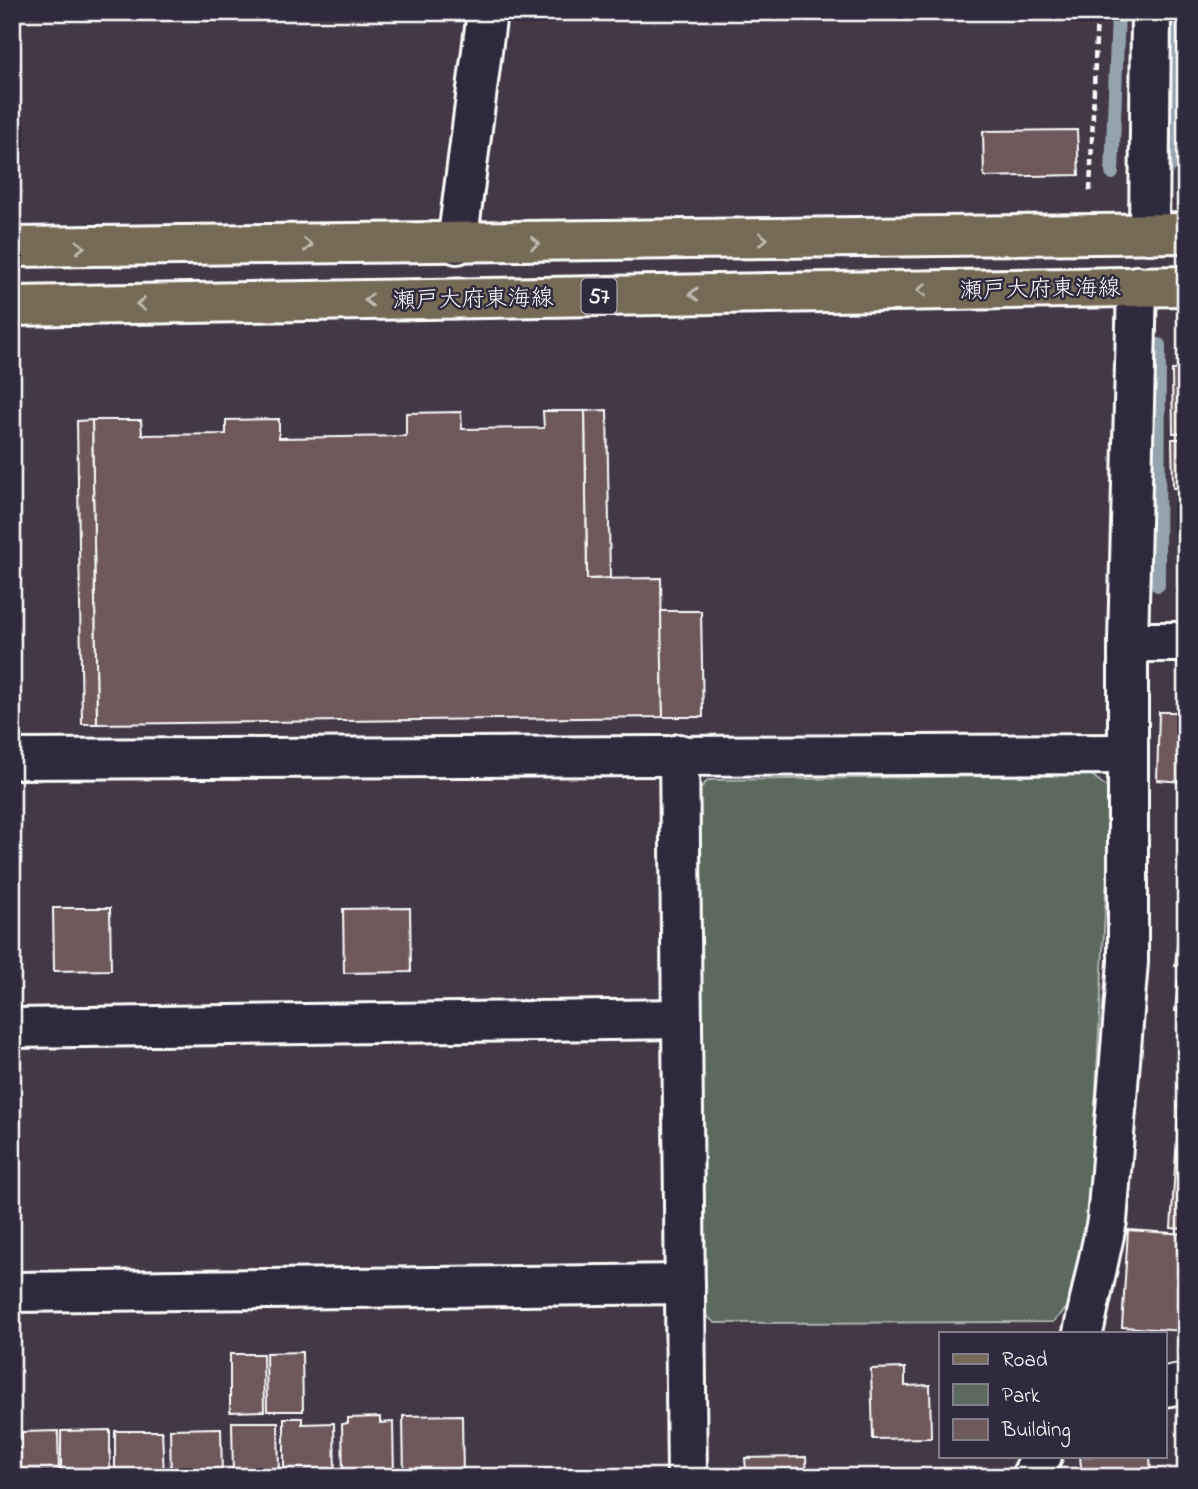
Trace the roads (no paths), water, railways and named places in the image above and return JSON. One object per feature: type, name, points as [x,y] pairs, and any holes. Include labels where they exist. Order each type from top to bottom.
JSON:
[{"type":"main road","points":[[12,247],[1168,234]]},
{"type":"main road","name":"瀬戸大府東海線","points":[[12,306],[1186,286]]},
{"type":"street","points":[[457,244],[487,12]]},
{"type":"street","points":[[1151,12],[1168,234]]},
{"type":"street","points":[[1083,1332],[1107,1221],[1127,975],[1128,642],[1137,286]]},
{"type":"street","points":[[1128,642],[1186,642]]},
{"type":"street","points":[[679,754],[687,1477]]},
{"type":"street","points":[[12,759],[1128,754]]},
{"type":"street","points":[[12,1028],[682,1019]]},
{"type":"street","points":[[12,1292],[685,1284]]},
{"type":"street","points":[[1166,1387],[1186,1383]]},
{"type":"street","points":[[1031,1477],[1041,1458]]},
{"type":"waterway","points":[[1112,173],[1118,12]]},
{"type":"waterway","points":[[1169,167],[1173,12]]},
{"type":"waterway","points":[[1158,585],[1159,345]]}]
